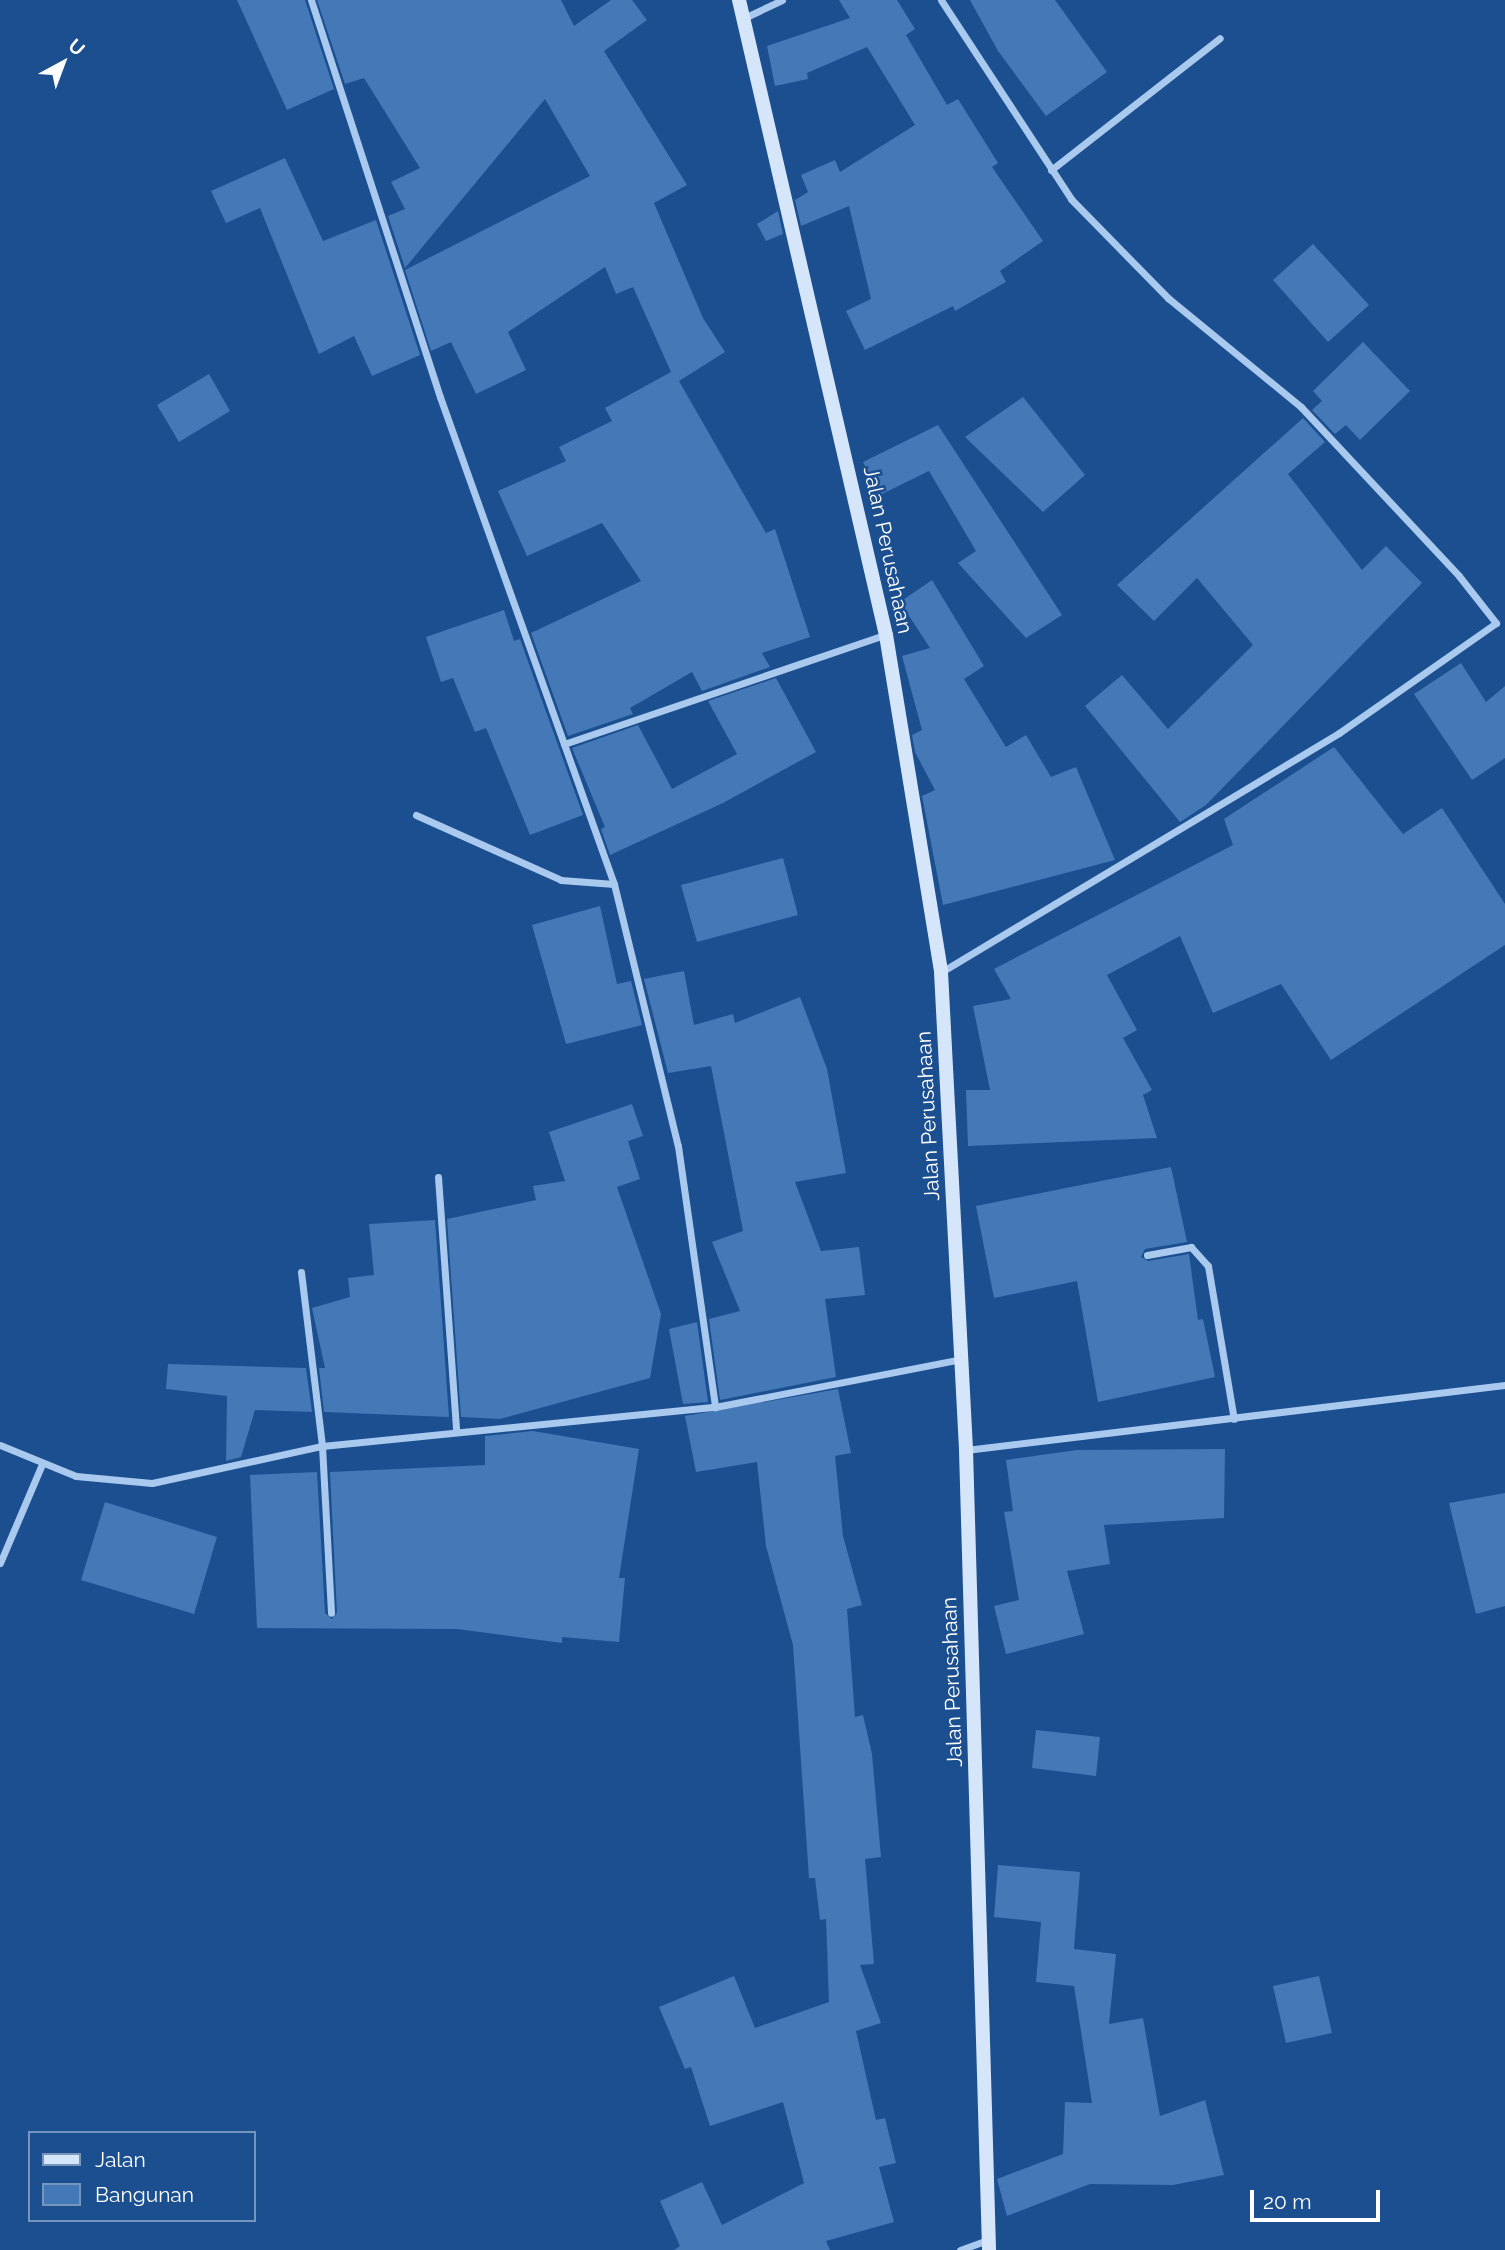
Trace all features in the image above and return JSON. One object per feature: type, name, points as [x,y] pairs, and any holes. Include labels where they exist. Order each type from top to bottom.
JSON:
[{"type":"main road","name":"Jalan Perusahaan","points":[[738,0],[886,635],[941,972],[966,1450],[989,2245]]},
{"type":"street","points":[[311,0],[440,397],[614,884],[678,1146],[715,1407]]},
{"type":"street","points":[[744,18],[782,0]]},
{"type":"street","points":[[941,0],[1071,199],[1168,298],[1301,407],[1460,576],[1496,623]]},
{"type":"street","points":[[1051,170],[1220,38]]},
{"type":"street","points":[[941,972],[1339,733],[1505,616]]},
{"type":"street","points":[[564,744],[886,635]]},
{"type":"street","points":[[415,815],[561,880],[614,884]]},
{"type":"street","points":[[438,1177],[456,1430]]},
{"type":"street","points":[[1147,1255],[1191,1247],[1208,1266],[1234,1419]]},
{"type":"street","points":[[300,1272],[322,1446],[331,1613]]},
{"type":"street","points":[[0,1445],[76,1476],[152,1483],[322,1446],[456,1430],[715,1407],[962,1359]]},
{"type":"street","points":[[966,1450],[1505,1385]]},
{"type":"street","points":[[0,1563],[43,1464]]},
{"type":"street","points":[[960,2250],[989,2245]]},
{"type":"building","points":[[237,0],[305,0],[334,89],[287,110]]},
{"type":"building","points":[[317,0],[561,0],[574,26],[611,0],[632,0],[647,20],[604,51],[687,185],[654,203],[703,318],[725,352],[679,381],[766,533],[775,529],[810,637],[762,653],[770,667],[702,691],[692,672],[630,708],[633,714],[568,736],[531,633],[641,581],[602,523],[527,556],[498,491],[566,461],[559,447],[612,421],[605,408],[671,372],[633,287],[616,294],[605,267],[508,332],[526,370],[476,394],[451,342],[431,351],[405,270],[590,176],[545,99],[405,268],[388,216],[405,209],[391,182],[420,168],[364,78],[345,84]]},
{"type":"building","points":[[839,0],[897,0],[915,29],[906,35],[947,105],[958,99],[998,163],[992,167],[1043,241],[1000,271],[1006,282],[955,311],[953,306],[865,350],[846,311],[871,299],[849,206],[801,226],[795,200],[808,192],[801,175],[835,160],[840,172],[915,125],[867,47],[807,73],[808,79],[775,86],[767,46],[850,18]]},
{"type":"building","points":[[970,0],[1055,0],[1107,72],[1046,116],[998,51]]},
{"type":"building","points":[[285,158],[323,241],[376,220],[420,355],[372,376],[354,336],[319,354],[260,208],[226,223],[211,191]]},
{"type":"building","points":[[778,211],[783,234],[766,241],[757,224]]},
{"type":"building","points":[[1313,244],[1369,305],[1328,342],[1273,280]]},
{"type":"building","points":[[1363,342],[1410,391],[1360,440],[1346,425],[1335,434],[1312,410],[1322,401],[1313,391]]},
{"type":"building","points":[[209,374],[230,411],[179,442],[157,405]]},
{"type":"building","points":[[1023,397],[1085,475],[1043,512],[965,437]]},
{"type":"building","points":[[1303,418],[1325,442],[1288,474],[1362,570],[1386,546],[1422,583],[1206,805],[1180,822],[1085,706],[1122,675],[1168,729],[1253,645],[1197,578],[1154,621],[1117,585]]},
{"type":"building","points":[[938,425],[1062,615],[1026,638],[958,563],[976,551],[929,471],[880,495],[863,462]]},
{"type":"building","points":[[932,580],[984,666],[964,679],[1006,747],[1026,735],[1051,777],[1076,767],[1115,860],[943,905],[922,796],[935,790],[915,752],[912,735],[922,730],[902,656],[930,648],[900,602]]},
{"type":"building","points":[[504,610],[514,641],[520,639],[583,815],[530,835],[486,728],[475,732],[453,678],[441,682],[426,637]]},
{"type":"building","points":[[1461,663],[1486,702],[1505,686],[1505,758],[1472,780],[1414,694]]},
{"type":"building","points":[[776,678],[816,752],[723,803],[610,855],[601,829],[605,827],[572,748],[638,725],[672,789],[737,754],[708,701]]},
{"type":"building","points":[[1334,747],[1403,834],[1442,808],[1505,904],[1505,945],[1331,1060],[1281,984],[1213,1013],[1180,936],[1107,975],[1137,1030],[1123,1038],[1152,1090],[1143,1095],[1157,1138],[968,1146],[966,1090],[990,1090],[973,1006],[1011,999],[994,969],[1233,845],[1224,819]]},
{"type":"building","points":[[783,858],[798,915],[697,942],[681,885]]},
{"type":"building","points":[[600,906],[617,984],[631,981],[642,1025],[566,1044],[532,925]]},
{"type":"building","points":[[684,971],[694,1025],[733,1014],[735,1023],[800,997],[827,1069],[846,1173],[795,1182],[821,1251],[859,1247],[865,1295],[825,1299],[836,1377],[720,1400],[709,1319],[740,1311],[712,1242],[743,1231],[711,1066],[668,1073],[644,979]]},
{"type":"building","points":[[632,1104],[643,1136],[628,1141],[640,1179],[617,1187],[661,1314],[650,1378],[500,1419],[461,1417],[447,1219],[536,1200],[533,1186],[565,1181],[549,1132]]},
{"type":"building","points":[[1171,1167],[1187,1242],[1145,1249],[1141,1257],[1148,1261],[1189,1254],[1198,1320],[1203,1319],[1215,1377],[1098,1402],[1077,1281],[994,1298],[976,1206]]},
{"type":"building","points":[[435,1220],[449,1417],[324,1412],[319,1368],[325,1368],[312,1308],[350,1297],[348,1278],[374,1275],[369,1224]]},
{"type":"building","points":[[697,1322],[708,1402],[683,1404],[669,1329]]},
{"type":"building","points":[[168,1364],[306,1368],[312,1412],[255,1410],[241,1457],[226,1461],[227,1396],[166,1389]]},
{"type":"building","points":[[838,1389],[851,1453],[835,1456],[843,1536],[862,1605],[847,1609],[855,1717],[863,1715],[872,1754],[881,1857],[865,1859],[874,1964],[860,1965],[881,2023],[856,2031],[876,2120],[885,2118],[896,2163],[879,2167],[894,2222],[826,2241],[830,2250],[674,2250],[680,2246],[660,2201],[702,2182],[722,2225],[804,2183],[783,2102],[710,2126],[691,2067],[685,2069],[659,2007],[734,1976],[755,2028],[829,2002],[826,1919],[820,1920],[815,1878],[809,1878],[793,1645],[766,1546],[757,1462],[696,1472],[685,1416]]},
{"type":"building","points":[[533,1431],[639,1449],[619,1578],[625,1578],[619,1642],[562,1637],[562,1643],[457,1629],[257,1628],[250,1475],[317,1472],[325,1613],[332,1619],[337,1613],[330,1472],[485,1465],[485,1436]]},
{"type":"building","points":[[1225,1449],[1224,1518],[1104,1525],[1110,1564],[1067,1571],[1084,1634],[1006,1654],[994,1606],[1019,1600],[1004,1512],[1013,1511],[1006,1460],[1077,1450]]},
{"type":"building","points":[[1505,1493],[1505,1606],[1476,1614],[1449,1503]]},
{"type":"building","points":[[105,1502],[217,1537],[194,1614],[81,1580]]},
{"type":"building","points":[[1036,1730],[1100,1737],[1096,1776],[1032,1768]]},
{"type":"building","points":[[998,1865],[1080,1872],[1074,1949],[1116,1954],[1109,2024],[1143,2018],[1160,2116],[1205,2100],[1224,2175],[1173,2185],[1090,2184],[1007,2216],[997,2179],[1063,2154],[1065,2102],[1092,2103],[1074,1986],[1036,1982],[1041,1922],[994,1917]]},
{"type":"building","points":[[1319,1976],[1332,2033],[1286,2043],[1273,1986]]}]
